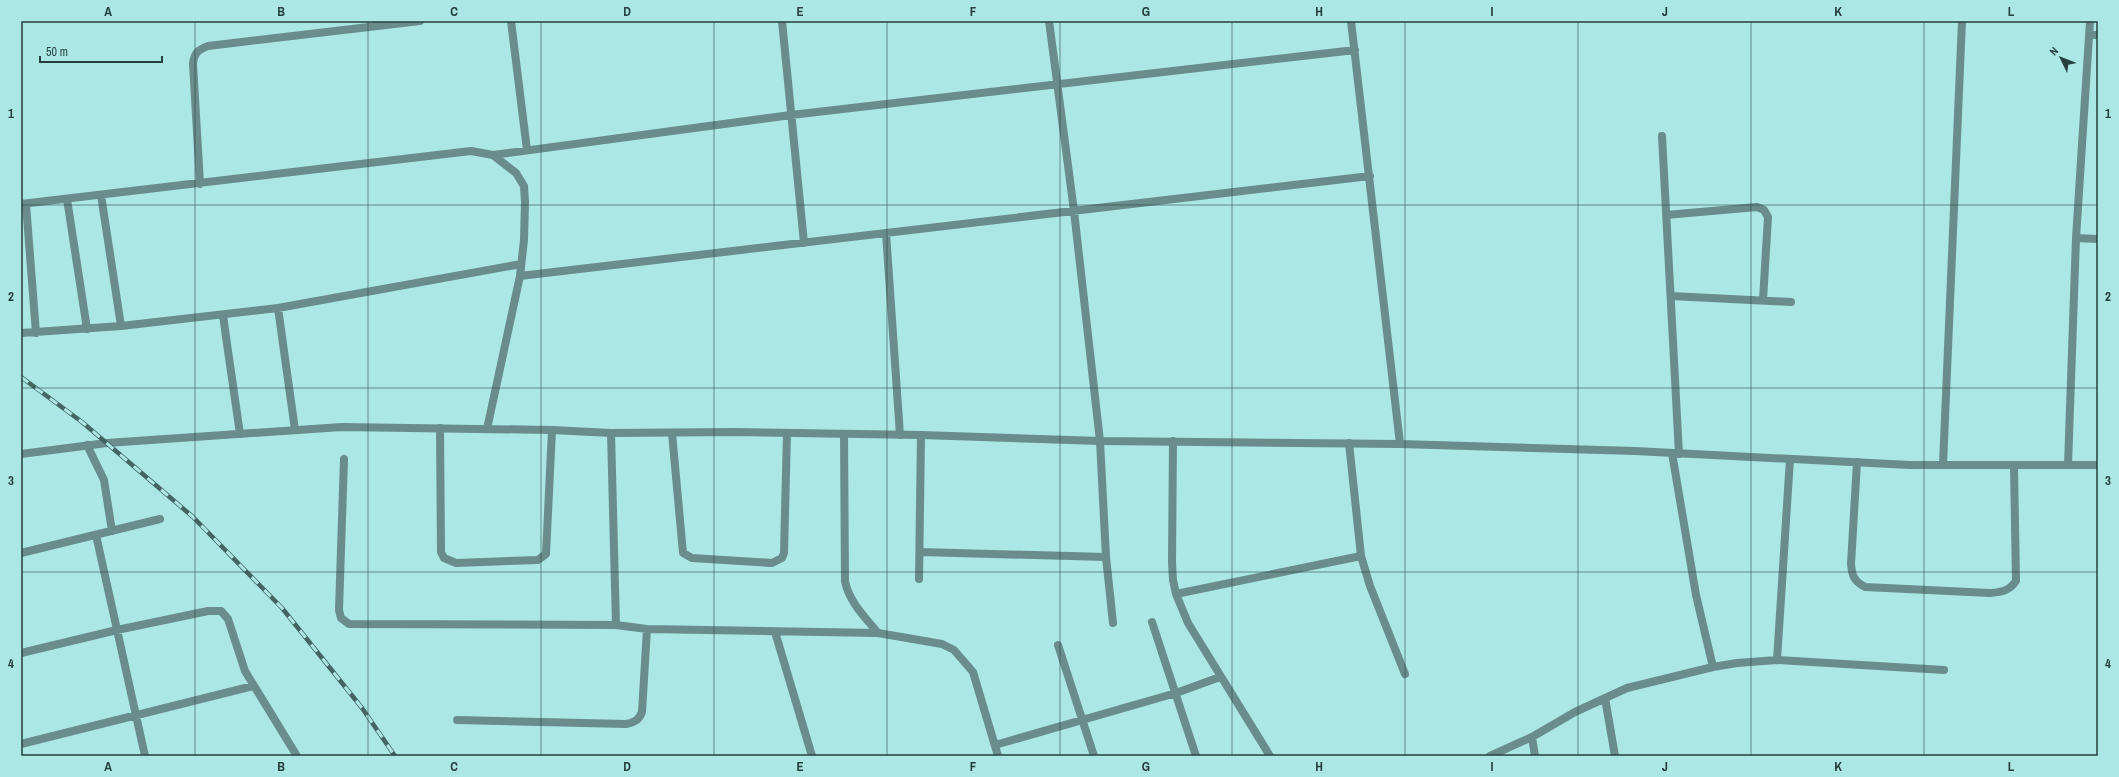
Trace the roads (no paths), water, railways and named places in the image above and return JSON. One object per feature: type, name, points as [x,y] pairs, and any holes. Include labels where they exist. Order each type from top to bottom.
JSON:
[{"type":"street","points":[[200,184],[193,64],[194,56],[198,49],[208,46],[420,21]]},
{"type":"street","points":[[511,21],[527,150]]},
{"type":"street","points":[[782,21],[804,242]]},
{"type":"street","points":[[1049,21],[1074,211],[1100,441],[1106,557],[1113,623]]},
{"type":"street","points":[[1351,21],[1400,444]]},
{"type":"street","points":[[1942,465],[1962,21]]},
{"type":"street","points":[[2068,465],[2076,238],[2094,35],[2090,21]]},
{"type":"street","points":[[36,333],[24,204],[471,151],[493,155],[791,115],[1355,50]]},
{"type":"street","points":[[1662,136],[1671,296],[1676,453],[1696,595],[1713,667]]},
{"type":"street","points":[[487,429],[520,276],[524,240],[524,186],[516,173],[493,155]]},
{"type":"street","points":[[520,276],[1370,176]]},
{"type":"street","points":[[101,195],[121,326]]},
{"type":"street","points":[[68,199],[87,329]]},
{"type":"street","points":[[1666,215],[1757,207],[1764,210],[1768,217],[1763,300]]},
{"type":"street","points":[[886,233],[900,435]]},
{"type":"street","points":[[2076,238],[2098,240]]},
{"type":"street","points":[[21,333],[121,326],[278,308],[521,264]]},
{"type":"street","points":[[1671,296],[1792,302]]},
{"type":"street","points":[[278,308],[295,430]]},
{"type":"street","points":[[223,315],[240,434]]},
{"type":"street","points":[[21,454],[87,445],[342,427],[552,430],[611,433],[921,435],[1100,441],[1400,444],[1676,453],[1942,465],[2098,465]]},
{"type":"street","points":[[440,428],[441,552],[444,558],[456,563],[538,560],[546,554],[552,430]]},
{"type":"street","points":[[611,433],[616,625]]},
{"type":"street","points":[[672,433],[683,552],[692,558],[772,563],[782,558],[784,553],[787,433]]},
{"type":"street","points":[[844,434],[846,581],[848,593],[853,603],[878,633]]},
{"type":"street","points":[[919,580],[921,435]]},
{"type":"street","points":[[1173,441],[1172,562],[1176,594],[1188,623],[1270,756]]},
{"type":"street","points":[[1349,443],[1361,556],[1370,586],[1405,674]]},
{"type":"street","points":[[87,445],[104,480],[112,531]]},
{"type":"street","points":[[344,459],[339,610],[341,618],[349,624],[616,625],[647,629],[878,633],[942,644],[954,650],[972,672],[998,756]]},
{"type":"street","points":[[1777,660],[1790,459]]},
{"type":"street","points":[[1857,462],[1851,564],[1851,574],[1856,582],[1865,587],[1990,593],[2002,592],[2011,588],[2016,581],[2014,465]]},
{"type":"street","points":[[21,553],[160,519]]},
{"type":"street","points":[[96,535],[145,756]]},
{"type":"street","points":[[920,552],[1106,557]]},
{"type":"street","points":[[1176,594],[1361,556]]},
{"type":"street","points":[[21,653],[117,630],[208,611],[221,611],[228,620],[245,671],[297,756]]},
{"type":"street","points":[[1152,622],[1196,756]]},
{"type":"street","points":[[457,720],[626,724],[634,722],[639,718],[642,712],[647,629]]},
{"type":"street","points":[[775,632],[812,756]]},
{"type":"street","points":[[1058,645],[1094,756]]},
{"type":"street","points":[[1490,756],[1532,737],[1575,712],[1627,688],[1713,667],[1737,663],[1777,660],[1944,670]]},
{"type":"street","points":[[995,745],[1176,692],[1220,677]]},
{"type":"street","points":[[21,744],[253,686]]},
{"type":"street","points":[[1605,698],[1615,756]]},
{"type":"street","points":[[1532,737],[1535,756]]},
{"type":"railway","points":[[21,377],[82,422],[193,517],[282,608],[362,708],[395,756]]}]
